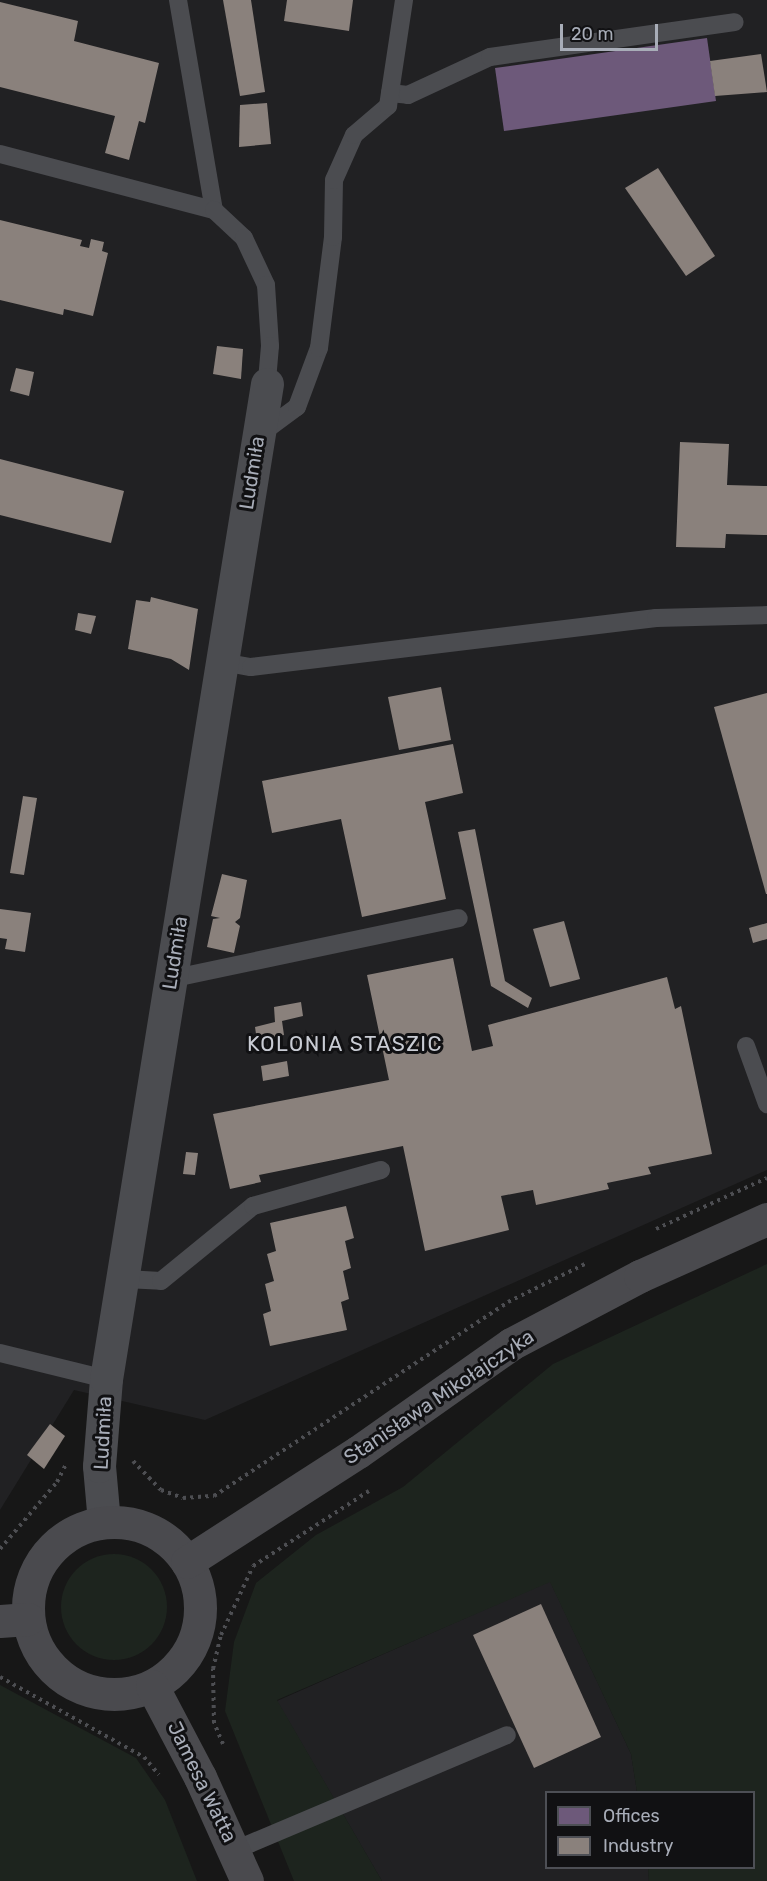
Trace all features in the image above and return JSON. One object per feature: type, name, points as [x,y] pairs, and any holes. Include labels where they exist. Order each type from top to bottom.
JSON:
[{"type":"street","name":"Ludmiła","points":[[104,1522],[99,1466],[106,1379],[125,1279],[170,979],[267,384]]},
{"type":"street","name":"Stanisława Mikołajczyka","points":[[187,1563],[358,1452],[511,1344],[640,1276],[767,1219]]},
{"type":"street","points":[[104,1522],[137,1525],[165,1539],[187,1563],[198,1589],[200,1618],[192,1646],[176,1669],[152,1686],[121,1695],[88,1691],[59,1675],[14,1620],[30,1591],[39,1566],[56,1545],[79,1530],[104,1522]]},
{"type":"street","name":"Jamesa Watta","points":[[152,1686],[236,1850],[247,1881]]},
{"type":"lane","points":[[178,0],[214,210]]},
{"type":"lane","points":[[258,436],[297,407],[319,348],[333,237],[334,180],[354,135],[388,106],[404,0]]},
{"type":"lane","points":[[390,93],[408,96],[490,57],[735,22]]},
{"type":"lane","points":[[0,154],[214,210],[244,238],[266,285],[270,346],[267,384]]},
{"type":"lane","points":[[222,662],[251,667],[656,618],[767,615]]},
{"type":"lane","points":[[170,979],[459,918]]},
{"type":"lane","points":[[746,1046],[767,1104]]},
{"type":"lane","points":[[125,1279],[161,1281],[253,1206],[381,1170]]},
{"type":"lane","points":[[0,1353],[106,1379]]},
{"type":"lane","points":[[236,1850],[507,1735]]},
{"type":"path","points":[[0,1549],[57,1482],[67,1462],[99,1466],[134,1461]]},
{"type":"path","points":[[214,1723],[213,1669],[221,1635],[253,1566],[369,1491]]},
{"type":"path","points":[[0,1677],[144,1757],[161,1778]]},
{"type":"shaded area","points":[[0,0],[767,0],[767,1170],[205,1420],[74,1390],[0,1510]]},
{"type":"shaded area","points":[[767,1264],[767,1881],[649,1881],[648,1869],[755,1869],[755,1791],[637,1791],[631,1754],[550,1582],[277,1700],[382,1881],[294,1881],[225,1711],[234,1642],[256,1583],[316,1535],[403,1487],[553,1364]]},
{"type":"shaded area","points":[[114,1554],[134,1558],[152,1569],[163,1587],[167,1607],[163,1627],[152,1645],[134,1656],[114,1660],[94,1656],[76,1645],[65,1627],[61,1607],[65,1587],[76,1569],[94,1558]]},
{"type":"shaded area","points":[[550,1581],[631,1754],[637,1791],[545,1791],[545,1869],[648,1869],[649,1881],[382,1881],[277,1701]]},
{"type":"shaded area","points":[[0,1685],[136,1758],[165,1800],[197,1881],[0,1881]]},
{"type":"building: Offices","points":[[707,38],[716,101],[504,131],[495,68]]},
{"type":"building: Industry","points":[[223,0],[251,0],[265,92],[240,96]]},
{"type":"building: Industry","points":[[287,0],[353,0],[349,31],[284,21]]},
{"type":"building: Industry","points":[[0,2],[78,21],[74,41],[159,63],[145,123],[139,121],[129,160],[105,153],[115,116],[0,87]]},
{"type":"building: Industry","points":[[761,54],[767,92],[715,96],[710,61]]},
{"type":"building: Industry","points":[[267,103],[271,144],[239,147],[240,105]]},
{"type":"building: Industry","points":[[658,168],[715,256],[686,276],[625,188]]},
{"type":"building: Industry","points":[[0,220],[82,240],[80,246],[89,248],[91,239],[104,242],[102,251],[108,253],[93,316],[64,309],[63,315],[0,300]]},
{"type":"building: Industry","points":[[217,346],[243,349],[241,379],[213,374]]},
{"type":"building: Industry","points":[[16,368],[34,372],[29,396],[10,391]]},
{"type":"building: Industry","points":[[680,442],[729,444],[727,485],[767,486],[767,535],[726,534],[725,548],[676,547]]},
{"type":"building: Industry","points":[[0,459],[124,491],[111,543],[0,515]]},
{"type":"building: Industry","points":[[151,597],[198,609],[189,670],[171,659],[128,649],[136,600],[150,602]]},
{"type":"building: Industry","points":[[78,613],[96,616],[91,634],[75,630]]},
{"type":"building: Industry","points":[[441,687],[451,740],[399,750],[388,697]]},
{"type":"building: Industry","points":[[767,693],[767,894],[766,894],[714,707]]},
{"type":"building: Industry","points":[[453,744],[463,793],[425,802],[446,899],[362,917],[341,819],[272,833],[262,781]]},
{"type":"building: Industry","points":[[23,796],[37,798],[24,875],[10,873]]},
{"type":"building: Industry","points":[[475,829],[505,981],[532,998],[528,1008],[491,986],[458,832]]},
{"type":"building: Industry","points":[[222,874],[247,880],[240,918],[235,922],[240,926],[234,953],[207,947],[213,919],[220,918],[211,916]]},
{"type":"building: Industry","points":[[0,909],[31,913],[25,952],[5,949],[7,939],[0,938]]},
{"type":"building: Industry","points":[[564,921],[580,979],[550,987],[533,929]]},
{"type":"building: Industry","points":[[767,923],[767,939],[753,943],[749,928]]},
{"type":"building: Industry","points":[[453,958],[472,1051],[493,1046],[488,1025],[667,977],[675,1009],[681,1006],[712,1154],[648,1167],[651,1174],[607,1183],[609,1189],[536,1205],[533,1190],[501,1196],[509,1230],[425,1251],[403,1146],[259,1175],[261,1182],[230,1189],[213,1114],[389,1080],[367,975]]},
{"type":"building: Industry","points":[[301,1002],[303,1016],[282,1021],[284,1035],[257,1041],[255,1027],[275,1022],[274,1007]]},
{"type":"building: Industry","points":[[313,1035],[315,1049],[298,1051],[295,1038]]},
{"type":"building: Industry","points":[[287,1061],[289,1076],[263,1081],[261,1066]]},
{"type":"building: Industry","points":[[186,1152],[198,1153],[195,1175],[183,1174]]},
{"type":"building: Industry","points":[[346,1206],[354,1238],[345,1241],[351,1268],[343,1271],[349,1299],[341,1302],[347,1330],[270,1346],[263,1314],[271,1311],[265,1284],[274,1281],[267,1254],[276,1251],[270,1223]]},
{"type":"building: Industry","points":[[50,1424],[65,1436],[44,1469],[27,1455]]},
{"type":"building: Industry","points":[[541,1604],[601,1737],[534,1768],[473,1635]]},
{"type":"district","name":"KOLONIA STASZIC","points":[[345,1044]]}]
